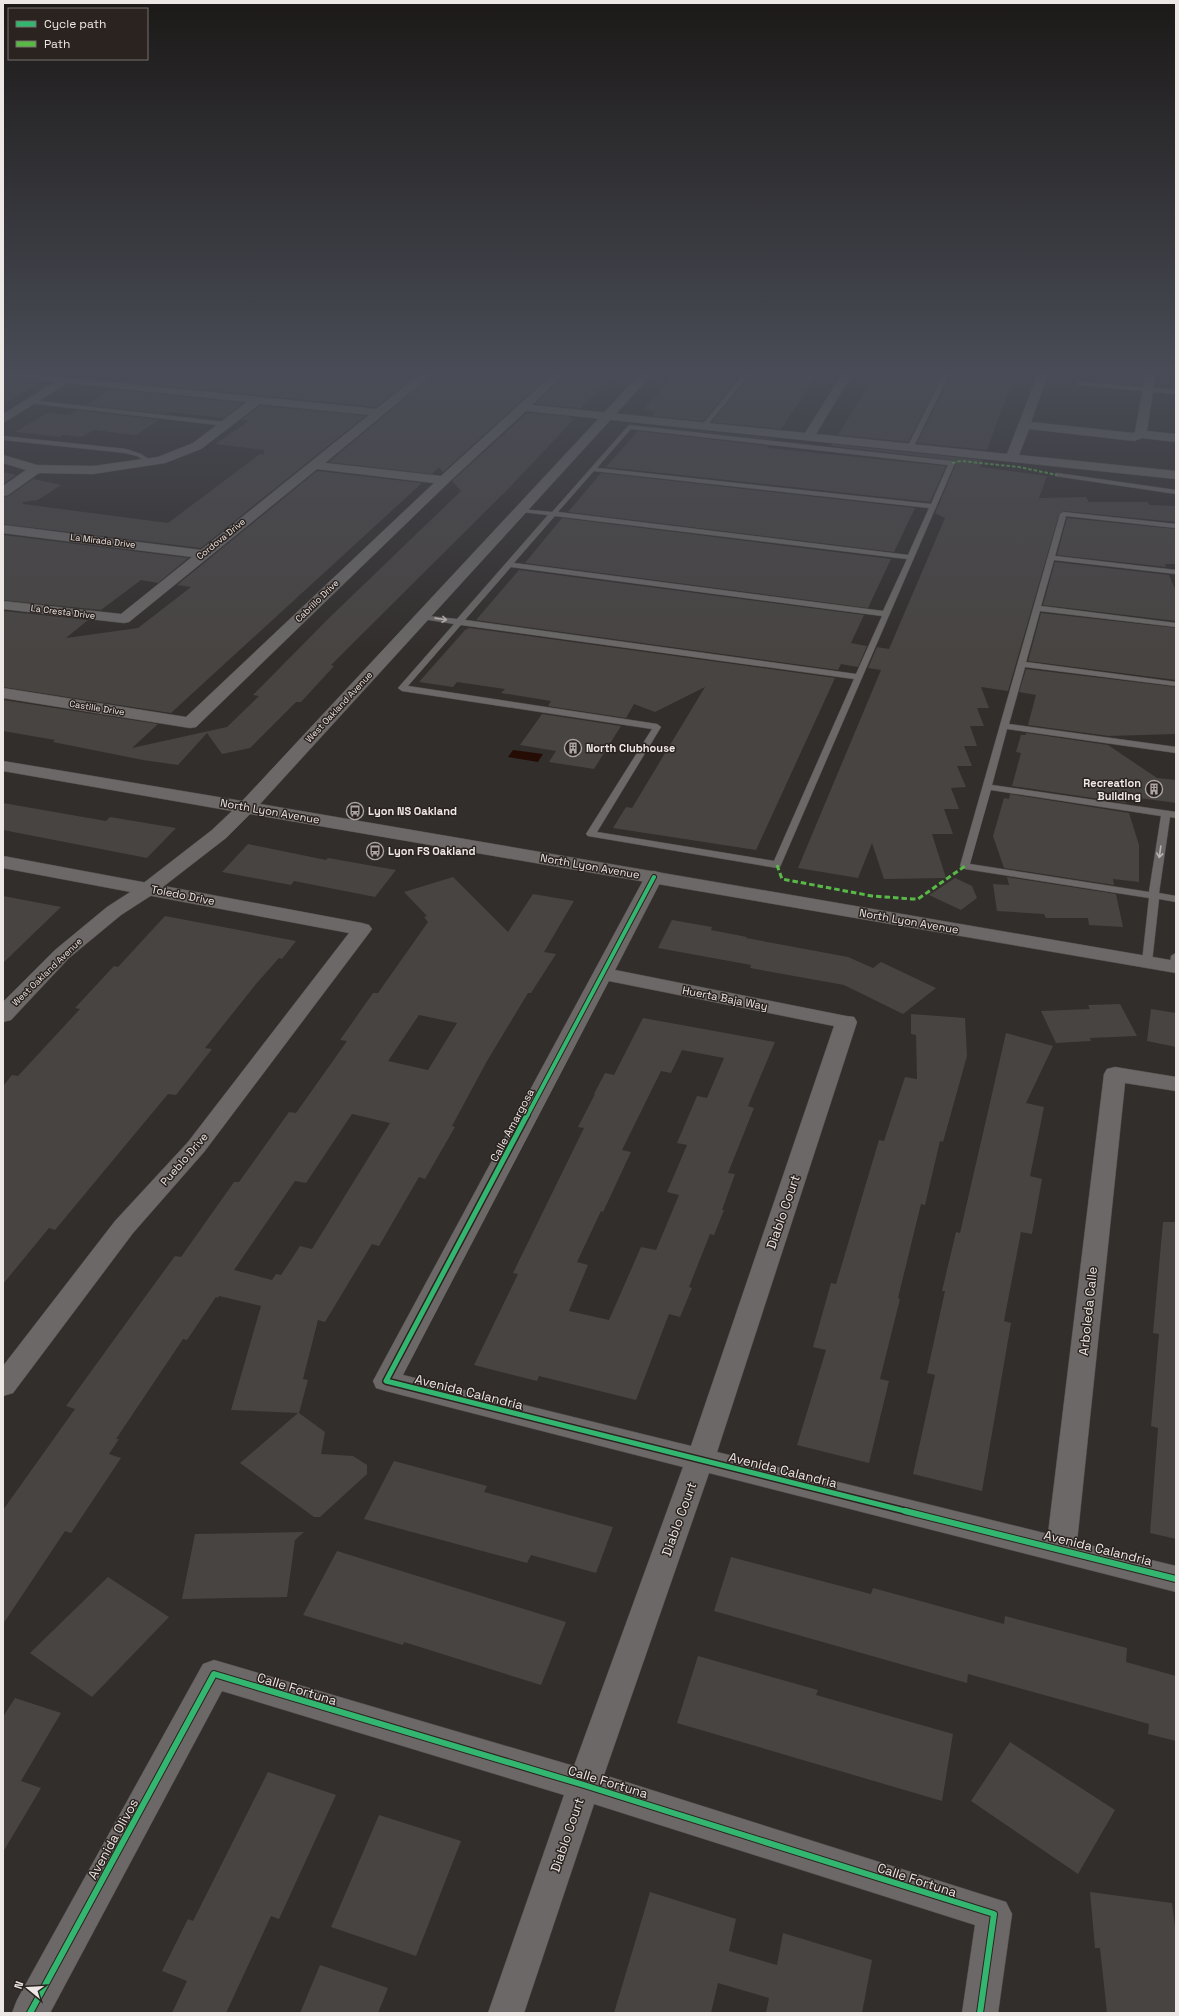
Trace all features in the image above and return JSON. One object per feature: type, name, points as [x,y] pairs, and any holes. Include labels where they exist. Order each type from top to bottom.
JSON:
[{"type":"street","points":[[23,465],[36,469],[93,470],[128,465]]},
{"type":"street","name":"Cordova Drive","points":[[124,619],[202,554],[314,465]]},
{"type":"street","points":[[315,465],[444,480]]},
{"type":"street","name":"Cabrillo Drive","points":[[190,723],[460,465]]},
{"type":"street","name":"West Oakland Avenue","points":[[3,1015],[62,954],[114,911],[148,888],[219,834],[247,806],[563,465]]},
{"type":"street","points":[[1080,465],[1176,475]]},
{"type":"street","points":[[3,492],[36,469]]},
{"type":"street","name":"La Mirada Drive","points":[[3,529],[202,554]]},
{"type":"street","name":"La Cresta Drive","points":[[3,605],[124,619]]},
{"type":"street","name":"Castille Drive","points":[[3,693],[190,723]]},
{"type":"street","name":"North Lyon Avenue","points":[[3,766],[247,806],[1147,962],[1176,963]]},
{"type":"street","name":"Toledo Drive","points":[[3,862],[362,929]]},
{"type":"street","name":"Calle Amargosa","points":[[386,1382],[654,877]]},
{"type":"street","name":"Pueblo Drive","points":[[3,1386],[124,1227],[196,1148],[362,929]]},
{"type":"street","name":"Huerta Baja Way","points":[[603,974],[846,1022]]},
{"type":"street","name":"Diablo Court","points":[[506,2013],[584,1785],[700,1460],[846,1022]]},
{"type":"street","name":"Arboleda Calle","points":[[1061,1549],[1114,1074],[1176,1084]]},
{"type":"street","name":"Avenida Calandria","points":[[386,1382],[1061,1549],[1176,1579]]},
{"type":"street","name":"Calle Fortuna","points":[[214,1674],[584,1785],[994,1914],[980,2013]]},
{"type":"street","name":"Avenida Olivos","points":[[30,2013],[214,1674]]},
{"type":"lane","points":[[596,465],[402,688],[657,727],[591,834],[777,865],[951,465]]},
{"type":"lane","points":[[593,469],[932,506]]},
{"type":"lane","points":[[1057,475],[1176,492]]},
{"type":"lane","points":[[522,510],[910,557]]},
{"type":"lane","points":[[1176,526],[1063,514],[966,866],[1176,899]]},
{"type":"lane","points":[[1051,558],[1176,572]]},
{"type":"lane","points":[[510,565],[885,614]]},
{"type":"lane","points":[[1037,608],[1176,625]]},
{"type":"lane","points":[[423,617],[858,677]]},
{"type":"lane","points":[[1021,664],[1176,684]]},
{"type":"lane","points":[[1004,726],[1176,750]]},
{"type":"lane","points":[[987,787],[1171,814],[1154,896],[1147,962]]},
{"type":"shaded area","points":[[513,750],[543,754],[538,762],[508,757]]},
{"type":"building","points":[[245,465],[304,465],[201,548],[3,524],[3,497],[9,496],[33,479],[61,485],[38,500],[23,502],[23,504],[168,523]]},
{"type":"building","points":[[355,465],[451,465],[443,472],[439,467],[432,474]]},
{"type":"building","points":[[470,465],[531,465],[331,665],[334,666],[301,702],[296,702],[250,748],[222,754],[207,733],[178,765],[143,760],[53,742],[55,740],[3,731],[3,700],[158,724],[132,748],[227,727],[259,696],[253,695],[329,618],[461,491],[452,481]]},
{"type":"building","points":[[608,465],[946,466],[930,502],[606,467]]},
{"type":"building","points":[[956,465],[981,465],[980,467],[1047,476],[1039,498],[1086,497],[1089,502],[1147,502],[1150,505],[1176,506],[1176,522],[1063,511],[1059,514],[1008,691],[981,687],[989,708],[977,708],[984,726],[970,726],[977,746],[964,746],[972,766],[957,766],[966,787],[951,788],[959,809],[944,809],[953,834],[932,834],[946,878],[884,879],[872,843],[858,878],[798,868],[881,670],[868,668],[877,647],[889,649],[945,518],[935,513]]},
{"type":"building","points":[[317,471],[422,483],[171,713],[3,687],[3,611],[88,620],[66,638],[138,628],[191,587],[177,585]]},
{"type":"building","points":[[3,472],[16,475],[3,484]]},
{"type":"building","points":[[601,473],[915,508],[894,552],[568,512]]},
{"type":"building","points":[[562,518],[891,559],[868,608],[525,563]]},
{"type":"building","points":[[1067,518],[1176,529],[1176,564],[1165,564],[1166,567],[1057,555]]},
{"type":"building","points":[[3,535],[188,558],[158,583],[141,580],[101,610],[3,600]]},
{"type":"building","points":[[1055,562],[1169,575],[1176,591],[1176,621],[1043,605]]},
{"type":"building","points":[[519,570],[864,615],[851,643],[867,646],[858,667],[841,664],[838,670],[476,620]]},
{"type":"building","points":[[1041,613],[1176,628],[1176,680],[1028,661]]},
{"type":"building","points":[[469,628],[835,678],[756,850],[613,828],[626,807],[632,808],[705,687],[655,712],[634,704],[626,718],[548,706],[551,701],[501,693],[505,689],[457,682],[453,687],[419,682],[465,630]]},
{"type":"building","points":[[1026,669],[1176,687],[1176,734],[1109,736],[1028,725],[1036,695],[1019,692]]},
{"type":"building","name":"North Clubhouse","points":[[542,714],[621,726],[594,769],[549,762],[556,751],[520,745]]},
{"type":"building","points":[[1026,733],[1108,745],[1157,778],[1176,780],[1176,803],[1124,796],[1126,803],[1012,786],[1021,753],[1016,752],[1021,735],[1026,735]]},
{"type":"building","points":[[1010,794],[1129,813],[1139,845],[1139,882],[1113,879],[1114,885],[1004,868],[993,836],[1004,798],[1009,799]]},
{"type":"building","points":[[3,803],[106,821],[110,817],[176,828],[147,858],[3,830]]},
{"type":"building","points":[[248,844],[326,860],[328,858],[396,870],[375,897],[294,881],[291,885],[222,872]]},
{"type":"building","points":[[453,877],[508,932],[533,894],[574,901],[544,952],[556,954],[531,993],[528,993],[487,1061],[452,1126],[455,1127],[425,1179],[419,1177],[379,1246],[372,1244],[325,1322],[318,1320],[303,1379],[308,1380],[299,1413],[325,1432],[321,1454],[353,1456],[367,1465],[367,1474],[320,1517],[314,1517],[240,1463],[298,1413],[231,1410],[261,1306],[219,1296],[218,1298],[216,1297],[187,1340],[183,1339],[116,1439],[119,1439],[109,1454],[121,1458],[71,1533],[65,1531],[3,1624],[3,1510],[75,1409],[66,1406],[175,1256],[181,1257],[234,1182],[239,1182],[289,1112],[296,1113],[347,1041],[340,1040],[373,993],[378,993],[428,922],[424,917],[427,916],[404,892]],"holes":[[[419,1015],[457,1023],[428,1070],[388,1061]],[[352,1114],[390,1123],[312,1249],[300,1246],[281,1275],[276,1274],[272,1280],[234,1270],[295,1181],[306,1183]]]},
{"type":"building","points":[[1007,877],[1116,894],[1123,927],[1089,925],[1088,918],[1046,918],[1044,914],[997,911],[993,884],[1009,885]]},
{"type":"building","points":[[955,878],[972,886],[977,898],[961,910],[929,895]]},
{"type":"building","points":[[3,896],[61,907],[3,963]]},
{"type":"building","points":[[165,916],[296,941],[282,959],[279,958],[256,984],[205,1048],[212,1049],[176,1095],[168,1094],[55,1230],[49,1228],[3,1284],[3,1086],[12,1075],[18,1076],[80,1009],[75,1008],[114,966],[118,967]]},
{"type":"building","points":[[672,920],[712,927],[711,930],[747,937],[746,938],[848,957],[873,968],[881,962],[936,988],[903,1014],[844,985],[750,968],[751,965],[658,948]]},
{"type":"building","points":[[1120,1004],[1137,1036],[1090,1038],[1091,1041],[1056,1043],[1041,1011],[1090,1009],[1088,1005]]},
{"type":"building","points":[[1151,1009],[1176,1013],[1176,1047],[1147,1041]]},
{"type":"building","points":[[911,1014],[965,1018],[967,1056],[943,1142],[940,1141],[925,1205],[921,1204],[898,1298],[900,1299],[880,1379],[889,1381],[869,1463],[797,1445],[826,1350],[813,1347],[831,1283],[836,1284],[879,1140],[884,1141],[905,1077],[917,1079],[916,1035],[911,1034]]},
{"type":"building","points":[[643,1018],[775,1042],[748,1106],[754,1108],[728,1173],[735,1174],[722,1210],[724,1210],[714,1235],[710,1234],[689,1287],[692,1288],[680,1317],[669,1314],[636,1400],[539,1376],[537,1381],[474,1365],[518,1274],[513,1273],[584,1128],[578,1127],[605,1073],[614,1075]],"holes":[[[682,1050],[724,1058],[707,1098],[697,1096],[677,1143],[687,1145],[667,1192],[679,1195],[656,1250],[641,1247],[609,1320],[569,1311],[588,1265],[577,1262],[601,1211],[603,1212],[631,1152],[622,1150],[661,1071],[671,1073]]]},
{"type":"building","points":[[1006,1033],[1053,1046],[1026,1103],[1044,1107],[1030,1176],[1042,1179],[1032,1234],[1021,1232],[1004,1321],[1011,1323],[982,1491],[913,1474],[935,1375],[927,1373],[945,1291],[942,1291],[956,1232],[960,1233]]},
{"type":"building","points":[[1163,1222],[1176,1222],[1176,1539],[1150,1533],[1158,1428],[1151,1426],[1159,1334],[1153,1333]]},
{"type":"building","points":[[394,1461],[487,1486],[484,1492],[613,1527],[596,1573],[531,1555],[527,1563],[364,1519]]},
{"type":"building","points":[[304,1532],[295,1540],[287,1597],[182,1599],[195,1534]]},
{"type":"building","points":[[337,1551],[566,1622],[541,1685],[404,1642],[403,1645],[303,1615]]},
{"type":"building","points":[[731,1557],[871,1594],[873,1588],[1004,1624],[1005,1616],[1127,1648],[1126,1662],[1176,1676],[1176,1741],[1148,1734],[1149,1724],[968,1674],[967,1683],[714,1611]]},
{"type":"building","points":[[108,1577],[169,1617],[92,1697],[30,1653]]},
{"type":"building","points":[[698,1656],[818,1690],[816,1695],[953,1734],[942,1801],[677,1723]]},
{"type":"building","points":[[15,1698],[61,1713],[21,1781],[41,1788],[3,1852],[3,1717]]},
{"type":"building","points":[[1010,1742],[1115,1810],[1078,1874],[971,1801]]},
{"type":"building","points":[[268,1772],[336,1795],[279,1919],[271,1916],[226,2013],[172,2013],[187,1981],[162,1971],[188,1919],[193,1921]]},
{"type":"building","points":[[379,1815],[461,1841],[416,1956],[331,1927]]},
{"type":"building","points":[[650,1892],[736,1919],[729,1951],[777,1965],[783,1933],[872,1960],[862,2013],[766,2013],[769,1998],[718,1983],[711,2013],[614,2013]]},
{"type":"building","points":[[1090,1892],[1172,1903],[1176,1935],[1176,2013],[1107,2013],[1100,1948],[1095,1948]]},
{"type":"building","points":[[320,1965],[388,1988],[378,2013],[300,2013]]},
{"type":"marked path","points":[[1000,465],[1019,467],[1057,475]]},
{"type":"marked path","points":[[777,865],[782,879],[872,896],[912,899],[918,899],[965,866]]},
{"type":"cycle path","points":[[654,877],[386,1381],[1176,1579]]},
{"type":"cycle path","points":[[30,2013],[214,1674],[584,1785],[994,1914],[980,2013]]},
{"type":"place","name":"North Clubhouse","points":[[573,748]]},
{"type":"place","name":"Recreation Building","points":[[1154,789]]},
{"type":"place","name":"Lyon NS Oakland","points":[[355,811]]},
{"type":"place","name":"Lyon FS Oakland","points":[[375,851]]}]
